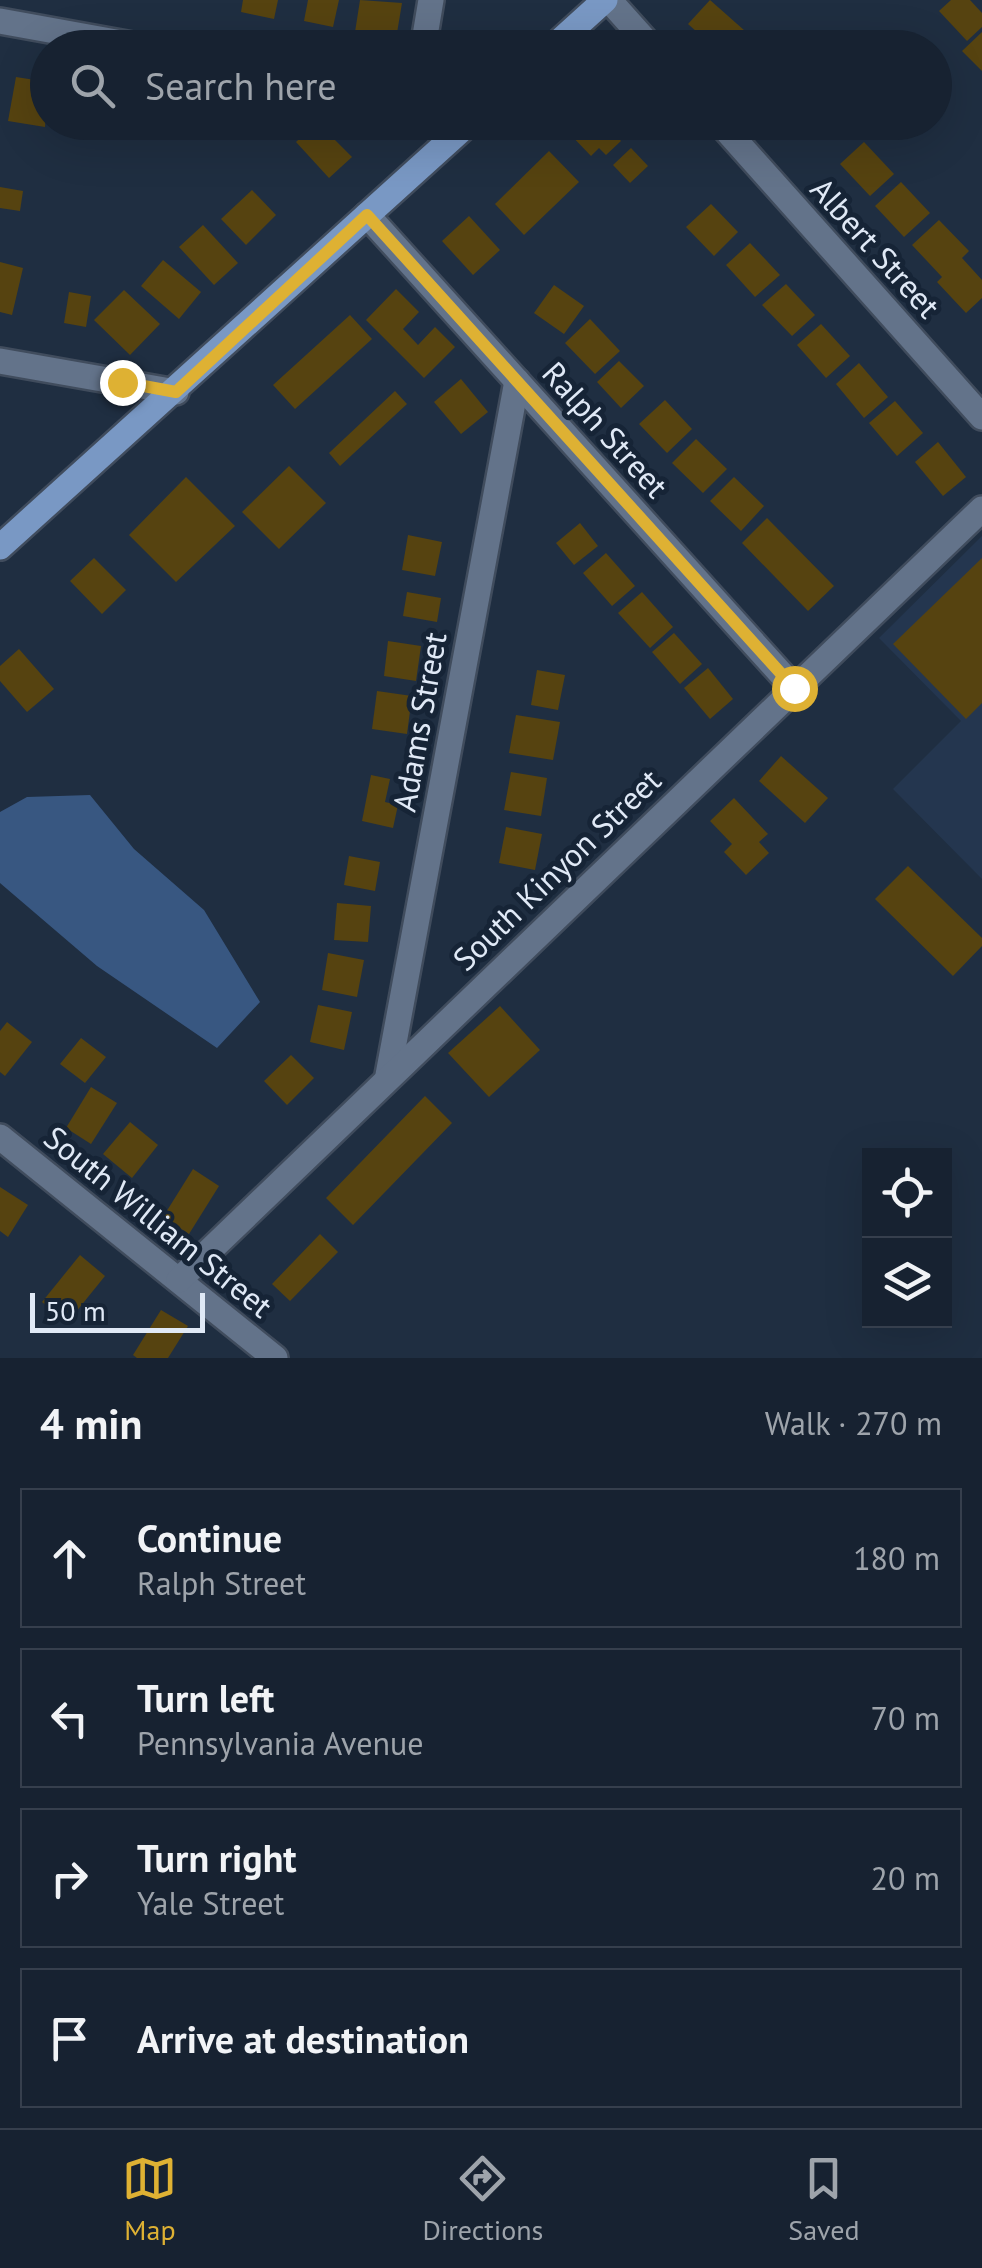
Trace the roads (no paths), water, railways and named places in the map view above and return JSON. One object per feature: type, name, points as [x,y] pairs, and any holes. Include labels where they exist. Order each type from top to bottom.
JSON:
[{"type":"main road","points":[[573,30],[607,0]]},
{"type":"main road","points":[[0,547],[176,392],[450,140]]},
{"type":"street","points":[[426,30],[431,0]]},
{"type":"street","points":[[607,0],[635,30]]},
{"type":"street","points":[[0,21],[50,30]]},
{"type":"street","name":"Albert Street","points":[[736,140],[982,417]]},
{"type":"street","name":"Ralph Street","points":[[367,215],[794,688]]},
{"type":"street","points":[[0,361],[176,392]]},
{"type":"street","name":"Adams Street","points":[[388,1075],[517,380]]},
{"type":"street","name":"South Kinyon Street","points":[[179,1280],[388,1075],[982,509]]},
{"type":"street","name":"South William Street","points":[[0,1137],[275,1358]]}]
